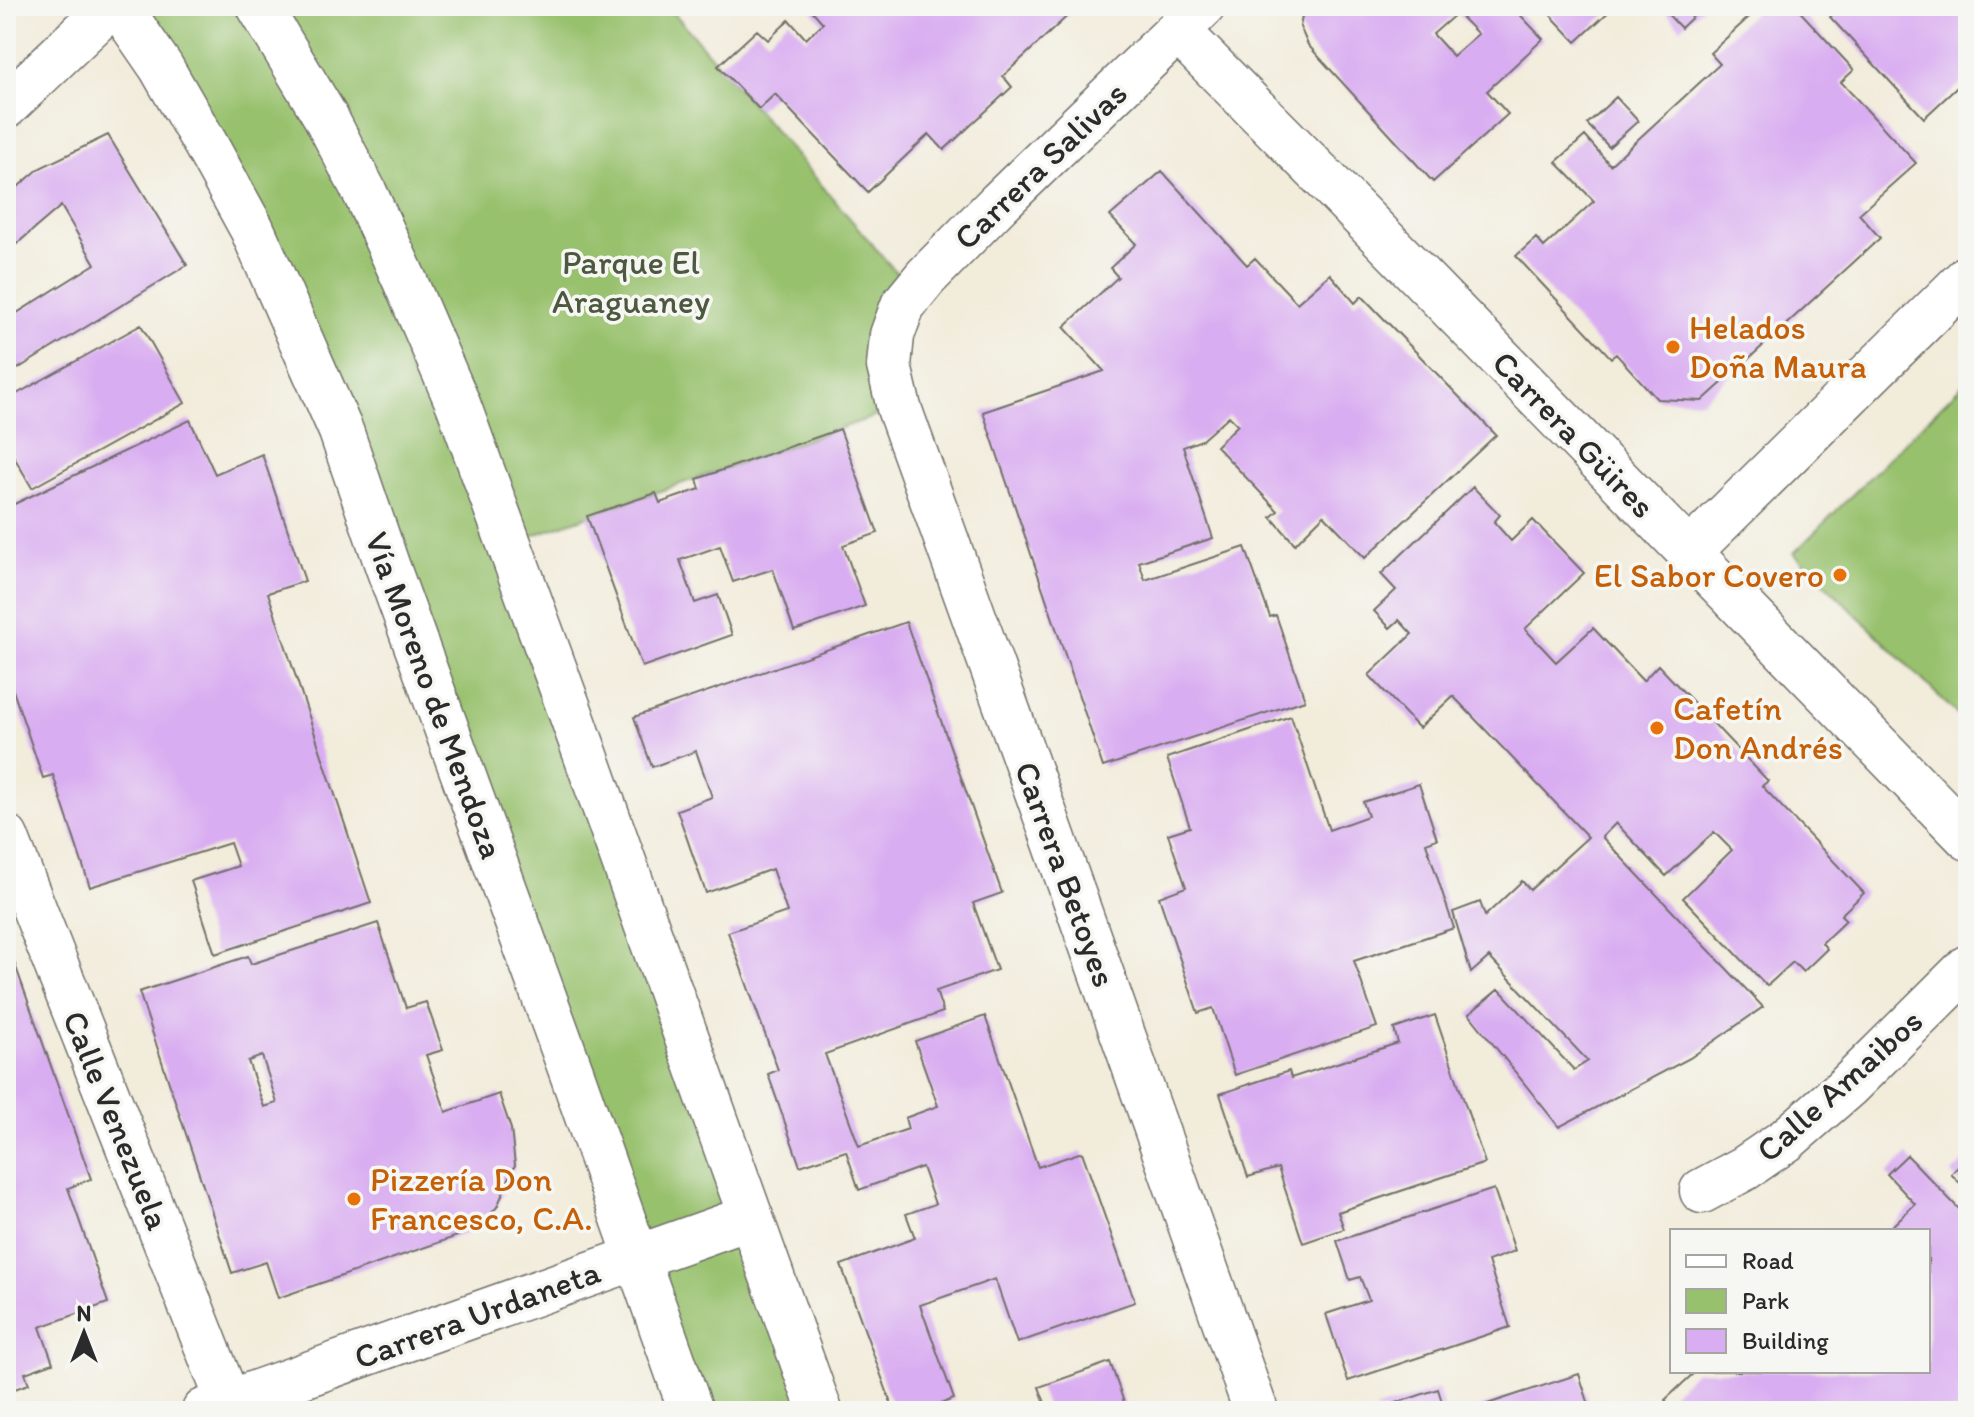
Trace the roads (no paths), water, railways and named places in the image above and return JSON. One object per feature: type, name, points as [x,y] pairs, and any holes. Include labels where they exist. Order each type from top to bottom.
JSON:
[{"type":"street","points":[[6,106],[111,6]]},
{"type":"street","name":"Vía Moreno de Mendoza","points":[[119,6],[161,67],[252,229],[341,431],[691,1411]]},
{"type":"street","points":[[259,6],[325,116],[365,193],[458,404],[820,1411]]},
{"type":"street","name":"Carrera Salivas","points":[[892,335],[903,305],[926,277],[1190,18]]},
{"type":"street","name":"Carrera Güires","points":[[1190,18],[1328,182],[1968,838]]},
{"type":"street","points":[[1689,552],[1968,277]]},
{"type":"street","name":"Carrera Betoyes","points":[[892,335],[889,366],[899,408],[1256,1411]]},
{"type":"street","name":"Calle Venezuela","points":[[6,837],[222,1408]]},
{"type":"street","name":"Calle Amaibos","points":[[1702,1191],[1745,1168],[1786,1140],[1848,1086],[1968,967]]},
{"type":"street","name":"Carrera Urdaneta","points":[[222,1408],[751,1217]]},
{"type":"place","name":"Helados Doña Maura","points":[[1673,347]]},
{"type":"place","name":"El Sabor Covero","points":[[1840,575]]},
{"type":"place","name":"Cafetín Don Andrés","points":[[1657,728]]},
{"type":"place","name":"Pizzería Don Francesco, C.A.","points":[[354,1199]]},
{"type":"park label","name":"Parque El Araguaney","points":[[631,282]]}]
